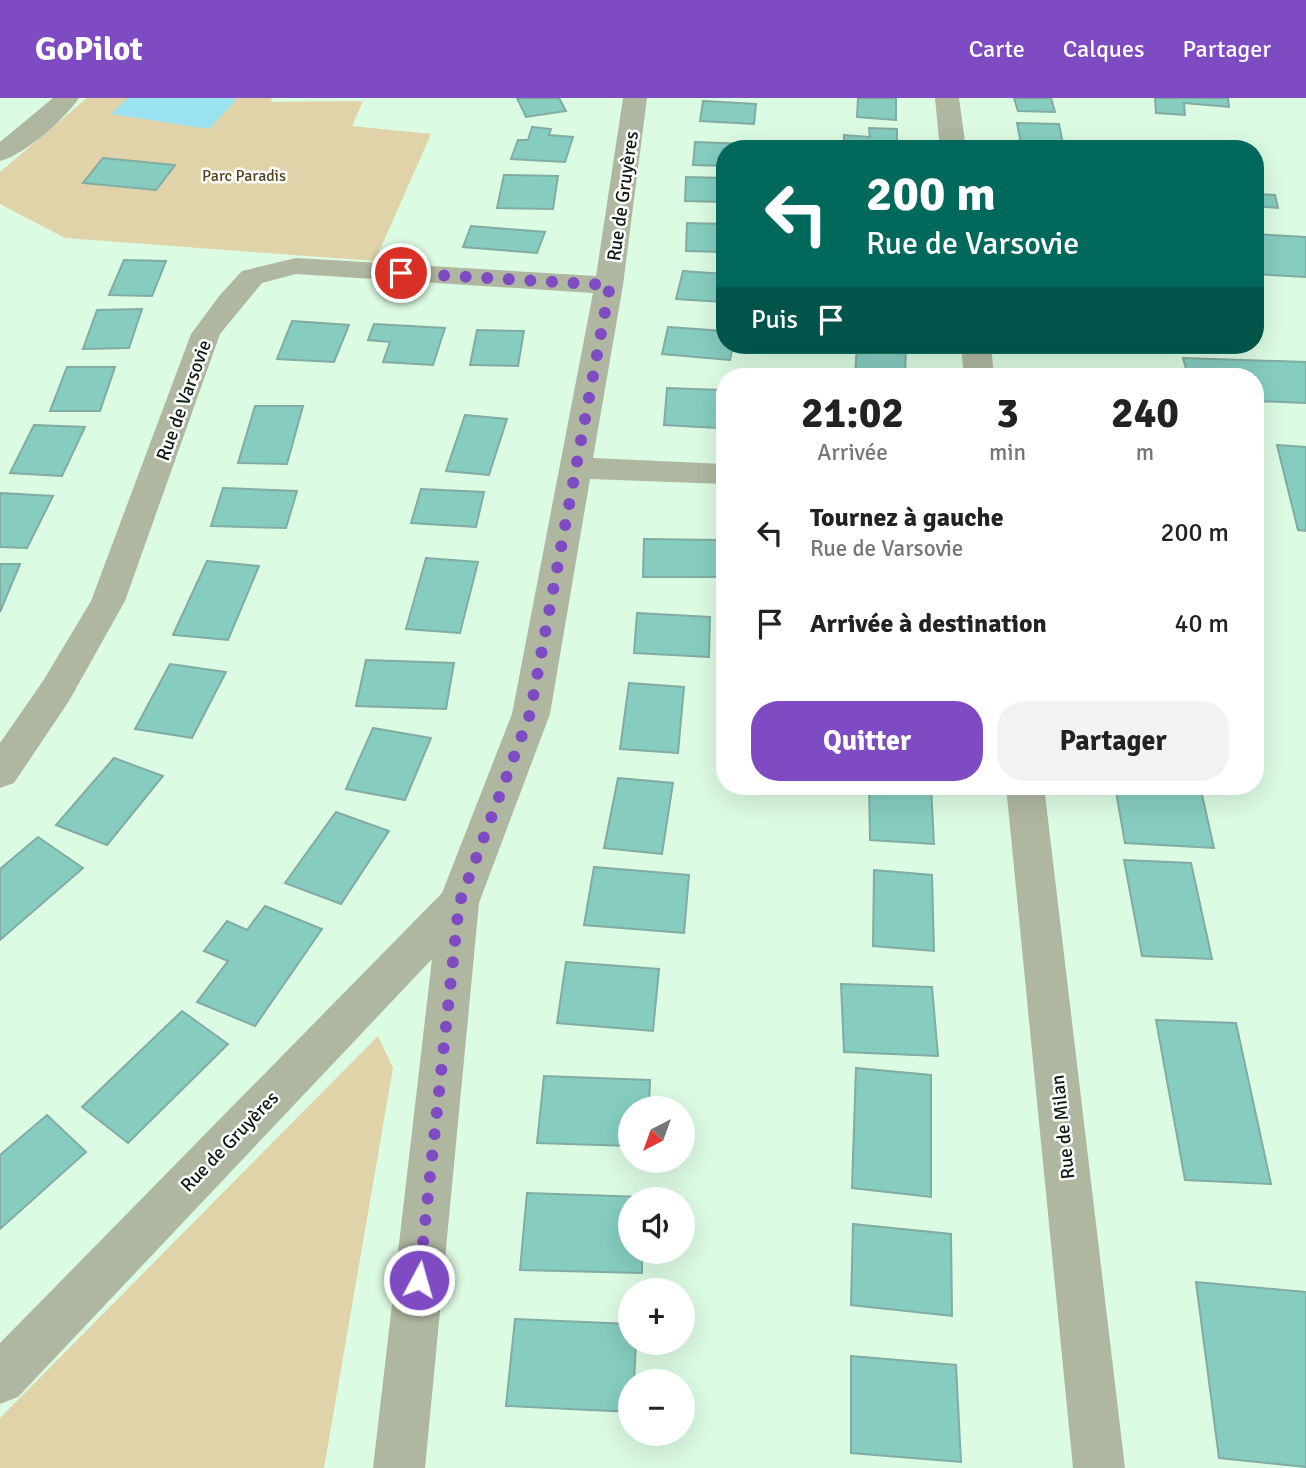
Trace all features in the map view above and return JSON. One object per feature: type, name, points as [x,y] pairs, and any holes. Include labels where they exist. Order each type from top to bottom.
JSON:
[{"type":"street","points":[[0,153],[22,139],[67,98]]},
{"type":"street","name":"Rue de Gruyères","points":[[399,1468],[459,904],[530,714],[610,285],[635,98]]},
{"type":"street","points":[[947,98],[952,140]]},
{"type":"street","name":"Rue de Varsovie","points":[[0,773],[56,691],[108,601],[206,334],[252,277],[296,267],[610,285]]},
{"type":"street","points":[[577,468],[716,474]]},
{"type":"street","name":"Rue de Milan","points":[[1026,795],[1099,1468]]},
{"type":"street","name":"Rue de Gruyères","points":[[0,1379],[459,904]]},
{"type":"green space","name":"Parc Paradis","points":[[87,98],[363,101],[352,126],[431,134],[375,261],[65,238],[0,204],[0,172]]},
{"type":"green space","points":[[378,1036],[393,1068],[324,1468],[0,1468],[0,1418]]},
{"type":"water","points":[[128,98],[237,99],[209,129],[111,114]]},
{"type":"building","points":[[517,98],[559,98],[566,111],[526,117]]},
{"type":"building","points":[[858,98],[896,98],[896,120],[857,117]]},
{"type":"building","points":[[1014,98],[1051,98],[1055,112],[1018,111]]},
{"type":"building","points":[[1155,98],[1228,98],[1229,107],[1184,103],[1185,115],[1156,113]]},
{"type":"building","points":[[703,101],[756,104],[754,124],[700,121]]},
{"type":"building","points":[[1017,123],[1059,124],[1062,140],[1020,140]]},
{"type":"building","points":[[532,127],[551,129],[549,135],[573,137],[565,162],[511,159],[518,140],[528,140]]},
{"type":"building","points":[[869,128],[897,129],[897,140],[844,140],[844,135],[870,137]]},
{"type":"building","points":[[695,142],[716,143],[716,166],[693,165]]},
{"type":"building","points":[[103,158],[175,165],[156,190],[83,183]]},
{"type":"building","points":[[504,175],[558,176],[553,209],[497,208]]},
{"type":"building","points":[[686,177],[716,178],[716,202],[685,201]]},
{"type":"building","points":[[1264,194],[1275,195],[1278,208],[1264,207]]},
{"type":"building","points":[[687,223],[716,224],[716,252],[686,251]]},
{"type":"building","points":[[471,226],[545,232],[537,253],[463,247]]},
{"type":"building","points":[[1264,235],[1306,237],[1306,277],[1264,275]]},
{"type":"building","points":[[124,260],[166,261],[152,296],[109,295]]},
{"type":"building","points":[[683,271],[716,273],[716,302],[676,299]]},
{"type":"building","points":[[142,309],[129,348],[83,349],[97,310]]},
{"type":"building","points":[[292,321],[349,325],[334,362],[277,359]]},
{"type":"building","points":[[374,324],[445,328],[433,365],[383,362],[390,342],[368,340]]},
{"type":"building","points":[[668,327],[716,330],[716,354],[731,354],[730,360],[662,354]]},
{"type":"building","points":[[477,330],[524,331],[518,366],[470,365]]},
{"type":"building","points":[[856,354],[906,354],[905,368],[856,368]]},
{"type":"building","points":[[1183,358],[1306,362],[1306,403],[1264,401],[1264,368],[1186,368]]},
{"type":"building","points":[[67,367],[115,367],[100,411],[50,411]]},
{"type":"building","points":[[667,388],[716,390],[716,428],[664,425]]},
{"type":"building","points":[[255,406],[303,406],[287,464],[238,463]]},
{"type":"building","points":[[465,415],[507,419],[489,475],[446,471]]},
{"type":"building","points":[[34,425],[85,427],[62,476],[10,473]]},
{"type":"building","points":[[1277,445],[1306,447],[1306,531],[1298,530]]},
{"type":"building","points":[[223,488],[297,491],[286,528],[211,526]]},
{"type":"building","points":[[421,489],[484,492],[476,527],[411,523]]},
{"type":"building","points":[[0,493],[53,496],[27,548],[0,547]]},
{"type":"building","points":[[644,539],[716,540],[716,577],[643,577]]},
{"type":"building","points":[[426,558],[478,562],[460,633],[406,629]]},
{"type":"building","points":[[207,561],[259,566],[228,640],[173,635]]},
{"type":"building","points":[[0,564],[20,564],[0,612]]},
{"type":"building","points":[[637,613],[710,617],[709,657],[634,653]]},
{"type":"building","points":[[366,660],[454,663],[446,709],[356,706]]},
{"type":"building","points":[[170,664],[226,672],[192,738],[135,729]]},
{"type":"building","points":[[629,683],[684,687],[678,753],[620,749]]},
{"type":"building","points":[[373,728],[431,738],[405,800],[346,789]]},
{"type":"building","points":[[114,758],[163,776],[107,845],[56,825]]},
{"type":"building","points":[[618,778],[673,783],[662,854],[604,848]]},
{"type":"building","points":[[869,795],[931,795],[934,844],[870,840]]},
{"type":"building","points":[[1117,795],[1202,795],[1214,848],[1125,843]]},
{"type":"building","points":[[336,812],[389,831],[341,904],[285,883]]},
{"type":"building","points":[[38,837],[83,868],[0,940],[0,869]]},
{"type":"building","points":[[1124,860],[1191,863],[1212,959],[1142,956]]},
{"type":"building","points":[[594,867],[689,875],[684,933],[584,925]]},
{"type":"building","points":[[874,870],[932,875],[934,951],[873,946]]},
{"type":"building","points":[[265,906],[322,929],[255,1026],[197,1002],[228,961],[204,951],[227,921],[247,930]]},
{"type":"building","points":[[566,962],[659,969],[653,1031],[557,1023]]},
{"type":"building","points":[[841,984],[932,987],[938,1056],[844,1052]]},
{"type":"building","points":[[182,1011],[228,1044],[128,1143],[82,1107]]},
{"type":"building","points":[[1156,1020],[1236,1023],[1271,1184],[1185,1180]]},
{"type":"building","points":[[856,1068],[931,1075],[931,1197],[852,1188]]},
{"type":"building","points":[[544,1076],[650,1080],[649,1096],[618,1096],[618,1146],[537,1143]]},
{"type":"building","points":[[47,1115],[86,1152],[0,1229],[0,1155]]},
{"type":"building","points":[[527,1193],[618,1196],[618,1264],[642,1264],[642,1273],[520,1270]]},
{"type":"building","points":[[853,1224],[951,1234],[952,1316],[851,1305]]},
{"type":"building","points":[[1196,1282],[1306,1292],[1306,1467],[1219,1458]]},
{"type":"building","points":[[515,1319],[618,1323],[618,1355],[635,1355],[635,1369],[618,1369],[618,1411],[506,1406]]},
{"type":"building","points":[[851,1356],[956,1365],[961,1462],[851,1453]]},
{"type":"route","points":[[401,273],[610,285],[530,714],[459,904],[419,1280]]}]
